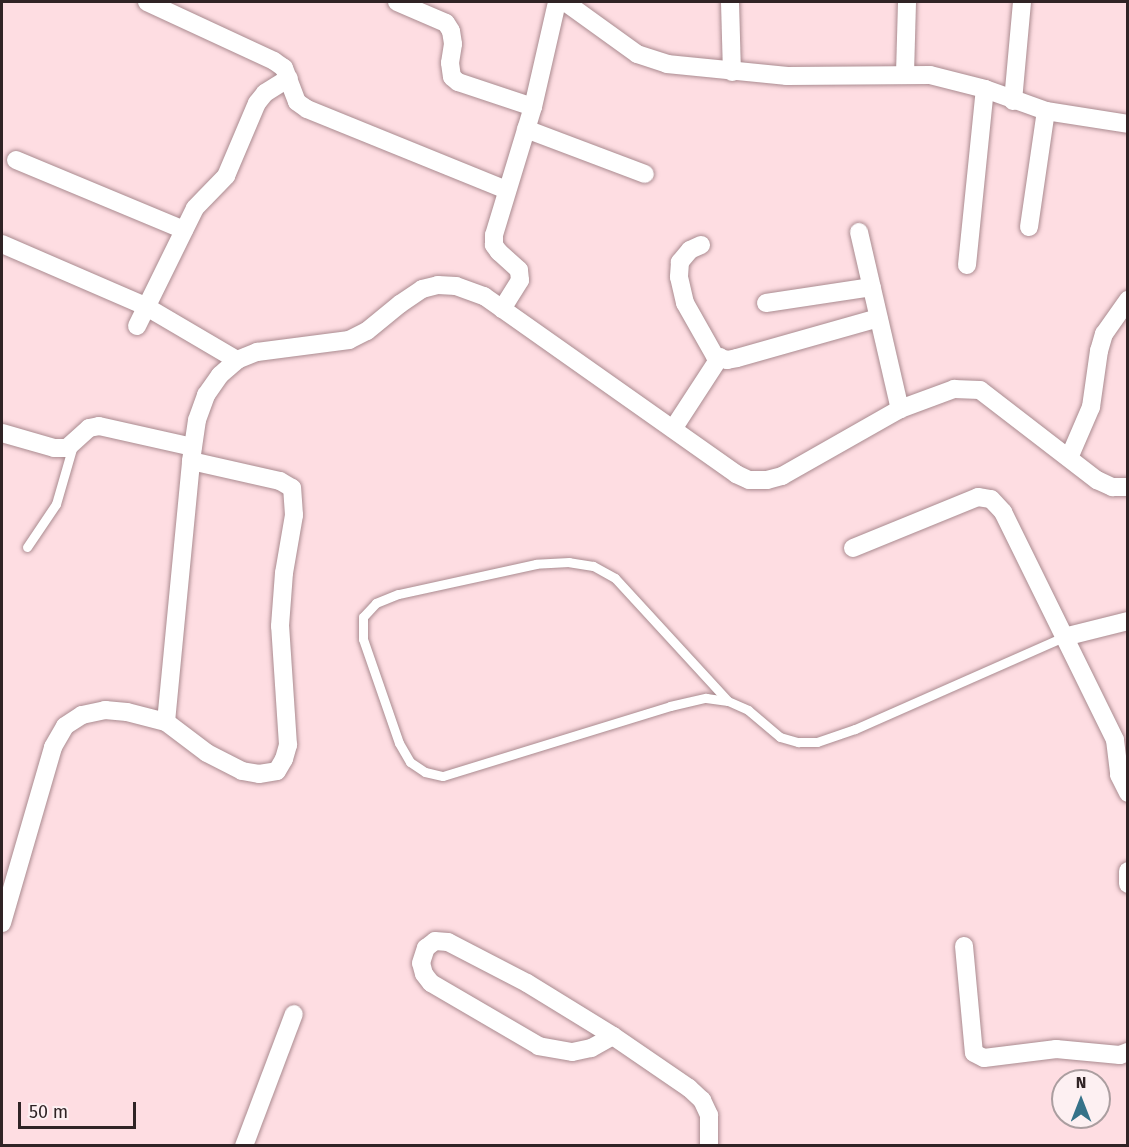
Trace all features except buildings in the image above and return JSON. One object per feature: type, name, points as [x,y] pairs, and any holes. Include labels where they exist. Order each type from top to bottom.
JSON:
[{"type":"street","points":[[147,2],[274,61],[284,68],[297,102],[307,109],[506,190]]},
{"type":"street","points":[[397,2],[446,23],[451,31],[453,44],[450,63],[452,77],[458,82],[533,107]]},
{"type":"street","points":[[502,309],[520,280],[519,270],[494,245],[494,234],[533,107],[557,2]]},
{"type":"street","points":[[565,2],[637,54],[667,64],[786,76],[905,74],[953,79],[1046,111],[1128,124]]},
{"type":"street","points":[[730,2],[732,72]]},
{"type":"street","points":[[905,74],[907,2]]},
{"type":"street","points":[[1013,101],[1022,2]]},
{"type":"street","points":[[137,326],[145,306],[201,199],[218,187],[226,176],[257,103],[265,93],[289,78]]},
{"type":"street","points":[[967,265],[985,89]]},
{"type":"street","points":[[1029,227],[1046,111]]},
{"type":"street","points":[[526,129],[645,174]]},
{"type":"street","points":[[16,160],[184,230]]},
{"type":"street","points":[[859,232],[900,409]]},
{"type":"street","points":[[2,244],[145,306],[237,360]]},
{"type":"street","points":[[701,244],[690,250],[680,262],[681,291],[696,327],[715,356],[737,358],[878,318]]},
{"type":"street","points":[[166,722],[192,454],[197,420],[206,395],[220,375],[237,360],[257,352],[349,340],[367,331],[415,294],[438,285],[456,286],[484,296],[736,474],[749,480],[767,480],[782,476],[900,409],[954,388],[980,390],[1096,480],[1112,487],[1128,487]]},
{"type":"street","points":[[766,303],[872,287]]},
{"type":"street","points":[[1069,458],[1091,407],[1099,351],[1104,334],[1128,300]]},
{"type":"street","points":[[673,429],[720,357]]},
{"type":"street","points":[[2,434],[54,448],[67,448],[89,428],[99,426],[280,481],[292,488],[294,516],[284,573],[280,626],[288,745],[277,771],[250,773],[223,763],[166,722],[127,712],[105,710],[82,715],[65,726],[53,747],[2,923]]},
{"type":"street","points":[[853,548],[978,497],[991,500],[1003,512],[1064,637],[1121,743],[1119,775],[1128,793]]},
{"type":"street","points":[[1064,637],[1128,621]]},
{"type":"street","points":[[1128,872],[1128,884]]},
{"type":"street","points":[[613,1036],[591,1048],[572,1052],[539,1046],[431,983],[424,974],[421,963],[426,948],[435,940],[448,942],[527,983],[613,1036],[689,1088],[702,1100],[710,1115],[709,1146]]},
{"type":"street","points":[[964,946],[974,1053],[984,1058],[1056,1049],[1120,1055],[1128,1052]]},
{"type":"street","points":[[244,1146],[294,1014]]},
{"type":"lane","points":[[27,547],[56,504],[74,443]]},
{"type":"lane","points":[[728,701],[615,578],[594,566],[569,562],[536,564],[398,594],[376,603],[363,617],[363,639],[399,743],[410,762],[425,772],[443,776],[670,706],[706,698],[728,701],[748,710],[780,737],[798,742],[817,742],[866,724],[1064,637]]}]
